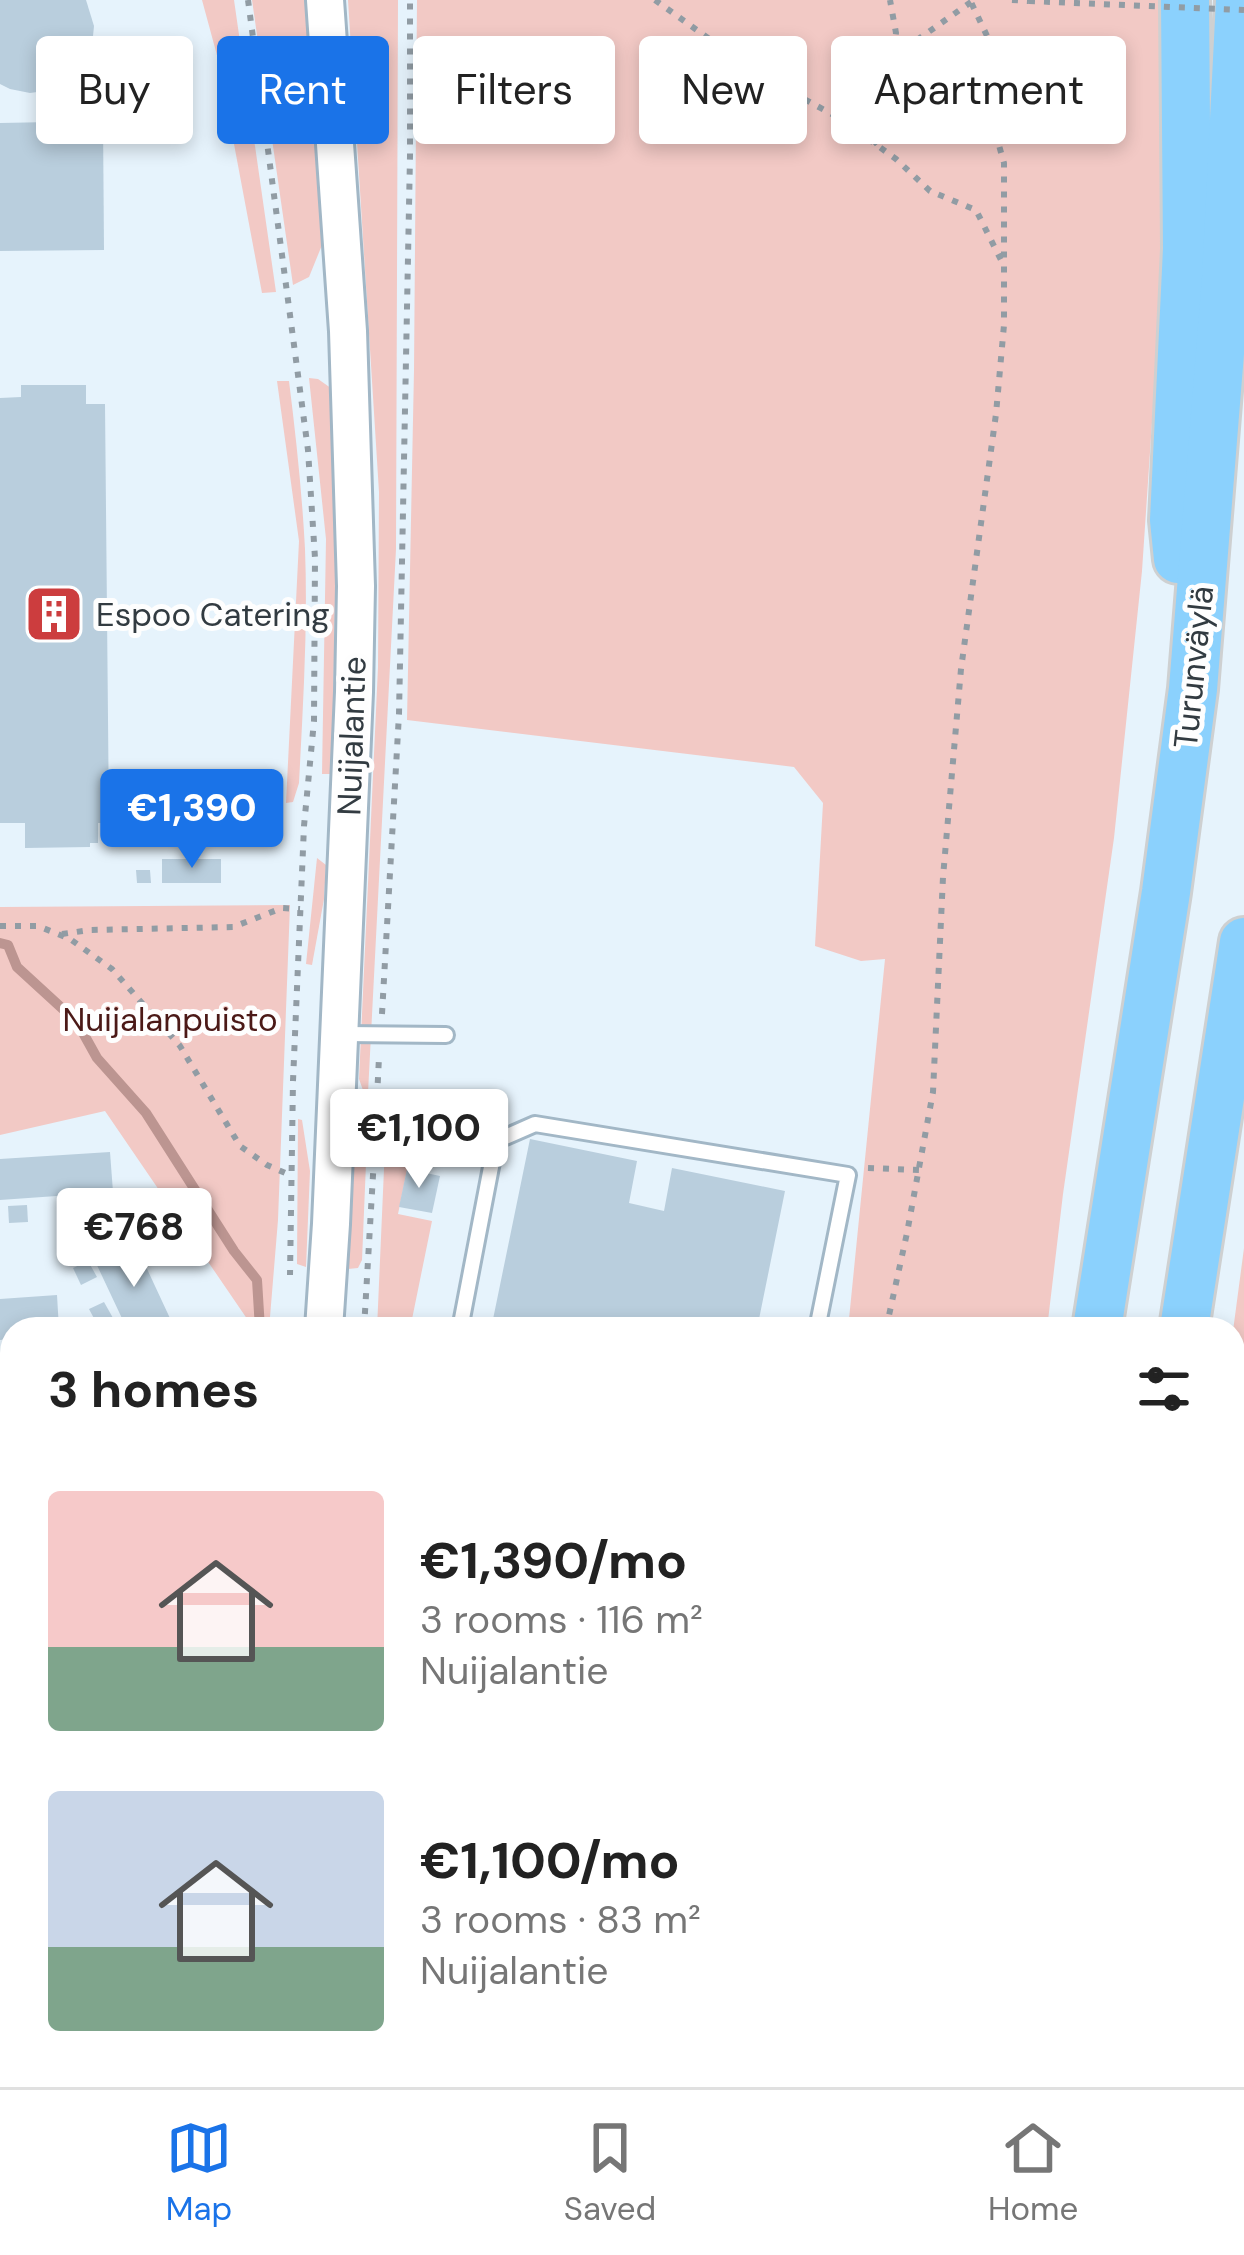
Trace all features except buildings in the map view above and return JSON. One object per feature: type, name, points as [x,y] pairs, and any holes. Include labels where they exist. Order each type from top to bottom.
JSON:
[{"type":"highway","points":[[1185,0],[1187,249],[1174,520],[1193,689]]},
{"type":"highway","name":"Turunväylä","points":[[1099,1317],[1193,689],[1226,278],[1240,0]]},
{"type":"highway","points":[[1186,1317],[1244,942]]},
{"type":"main road","name":"Nuijalantie","points":[[325,0],[348,331],[356,586],[325,1317]]},
{"type":"lane","points":[[339,1034],[446,1035]]},
{"type":"lane","points":[[335,1120],[376,1119],[496,1141],[535,1124],[848,1174],[819,1317]]},
{"type":"lane","points":[[462,1317],[496,1141]]},
{"type":"path","points":[[248,0],[308,450],[315,558],[314,721],[300,909],[290,1280]]},
{"type":"path","points":[[365,1317],[399,714],[410,0]]},
{"type":"path","points":[[655,0],[758,74],[831,113]]},
{"type":"path","points":[[890,0],[896,36]]},
{"type":"path","points":[[1012,0],[1244,10]]},
{"type":"path","points":[[921,36],[970,1],[987,36]]},
{"type":"path","points":[[873,144],[929,191],[976,210],[1003,263]]},
{"type":"path","points":[[888,1317],[933,1092],[945,854],[961,669],[1004,325],[1004,163],[999,144]]},
{"type":"path","points":[[58,934],[233,927],[282,908],[300,909]]},
{"type":"path","points":[[0,926],[38,926],[70,939],[112,969],[180,1046],[240,1146],[292,1176]]},
{"type":"path","points":[[848,1174],[869,1167],[919,1170]]},
{"type":"green space","points":[[202,0],[234,0],[239,36],[217,36],[217,55]]},
{"type":"green space","points":[[252,0],[305,0],[307,36],[257,36]]},
{"type":"green space","points":[[348,0],[398,0],[396,549],[368,1093],[359,1079],[378,667],[379,492],[357,144],[389,144],[389,36],[350,36]]},
{"type":"green space","points":[[417,0],[1162,0],[1163,259],[1142,571],[1114,838],[1048,1317],[849,1317],[885,959],[861,961],[815,946],[823,803],[794,767],[407,720],[416,144],[615,144],[615,36],[417,36]]},
{"type":"green space","points":[[234,144],[255,144],[276,292],[262,293]]},
{"type":"green space","points":[[273,144],[315,144],[322,245],[309,277],[293,285]]},
{"type":"green space","points":[[309,378],[335,391],[332,774],[322,774],[326,539]]},
{"type":"green space","points":[[277,381],[289,381],[306,578],[299,783],[293,802],[286,803],[299,541]]},
{"type":"green space","points":[[317,858],[326,865],[312,965],[306,964]]},
{"type":"green space","name":"Nuijalanpuisto","points":[[290,905],[270,1317],[246,1317],[105,1111],[0,1135],[0,907]]},
{"type":"green space","points":[[298,1119],[302,1120],[310,1171],[306,1267],[297,1264]]},
{"type":"green space","points":[[359,1139],[367,1139],[362,1260],[358,1268],[348,1269],[352,1147]]},
{"type":"green space","points":[[387,1142],[412,1146],[398,1214],[432,1221],[412,1317],[378,1317]]},
{"type":"green space","points":[[1244,1248],[1244,1317],[1235,1317]]},
{"type":"waterway","points":[[0,943],[8,945],[17,967],[77,1022],[97,1058],[146,1113],[257,1280],[259,1317]]},
{"type":"place","name":"Espoo Catering","points":[[54,614]]}]
